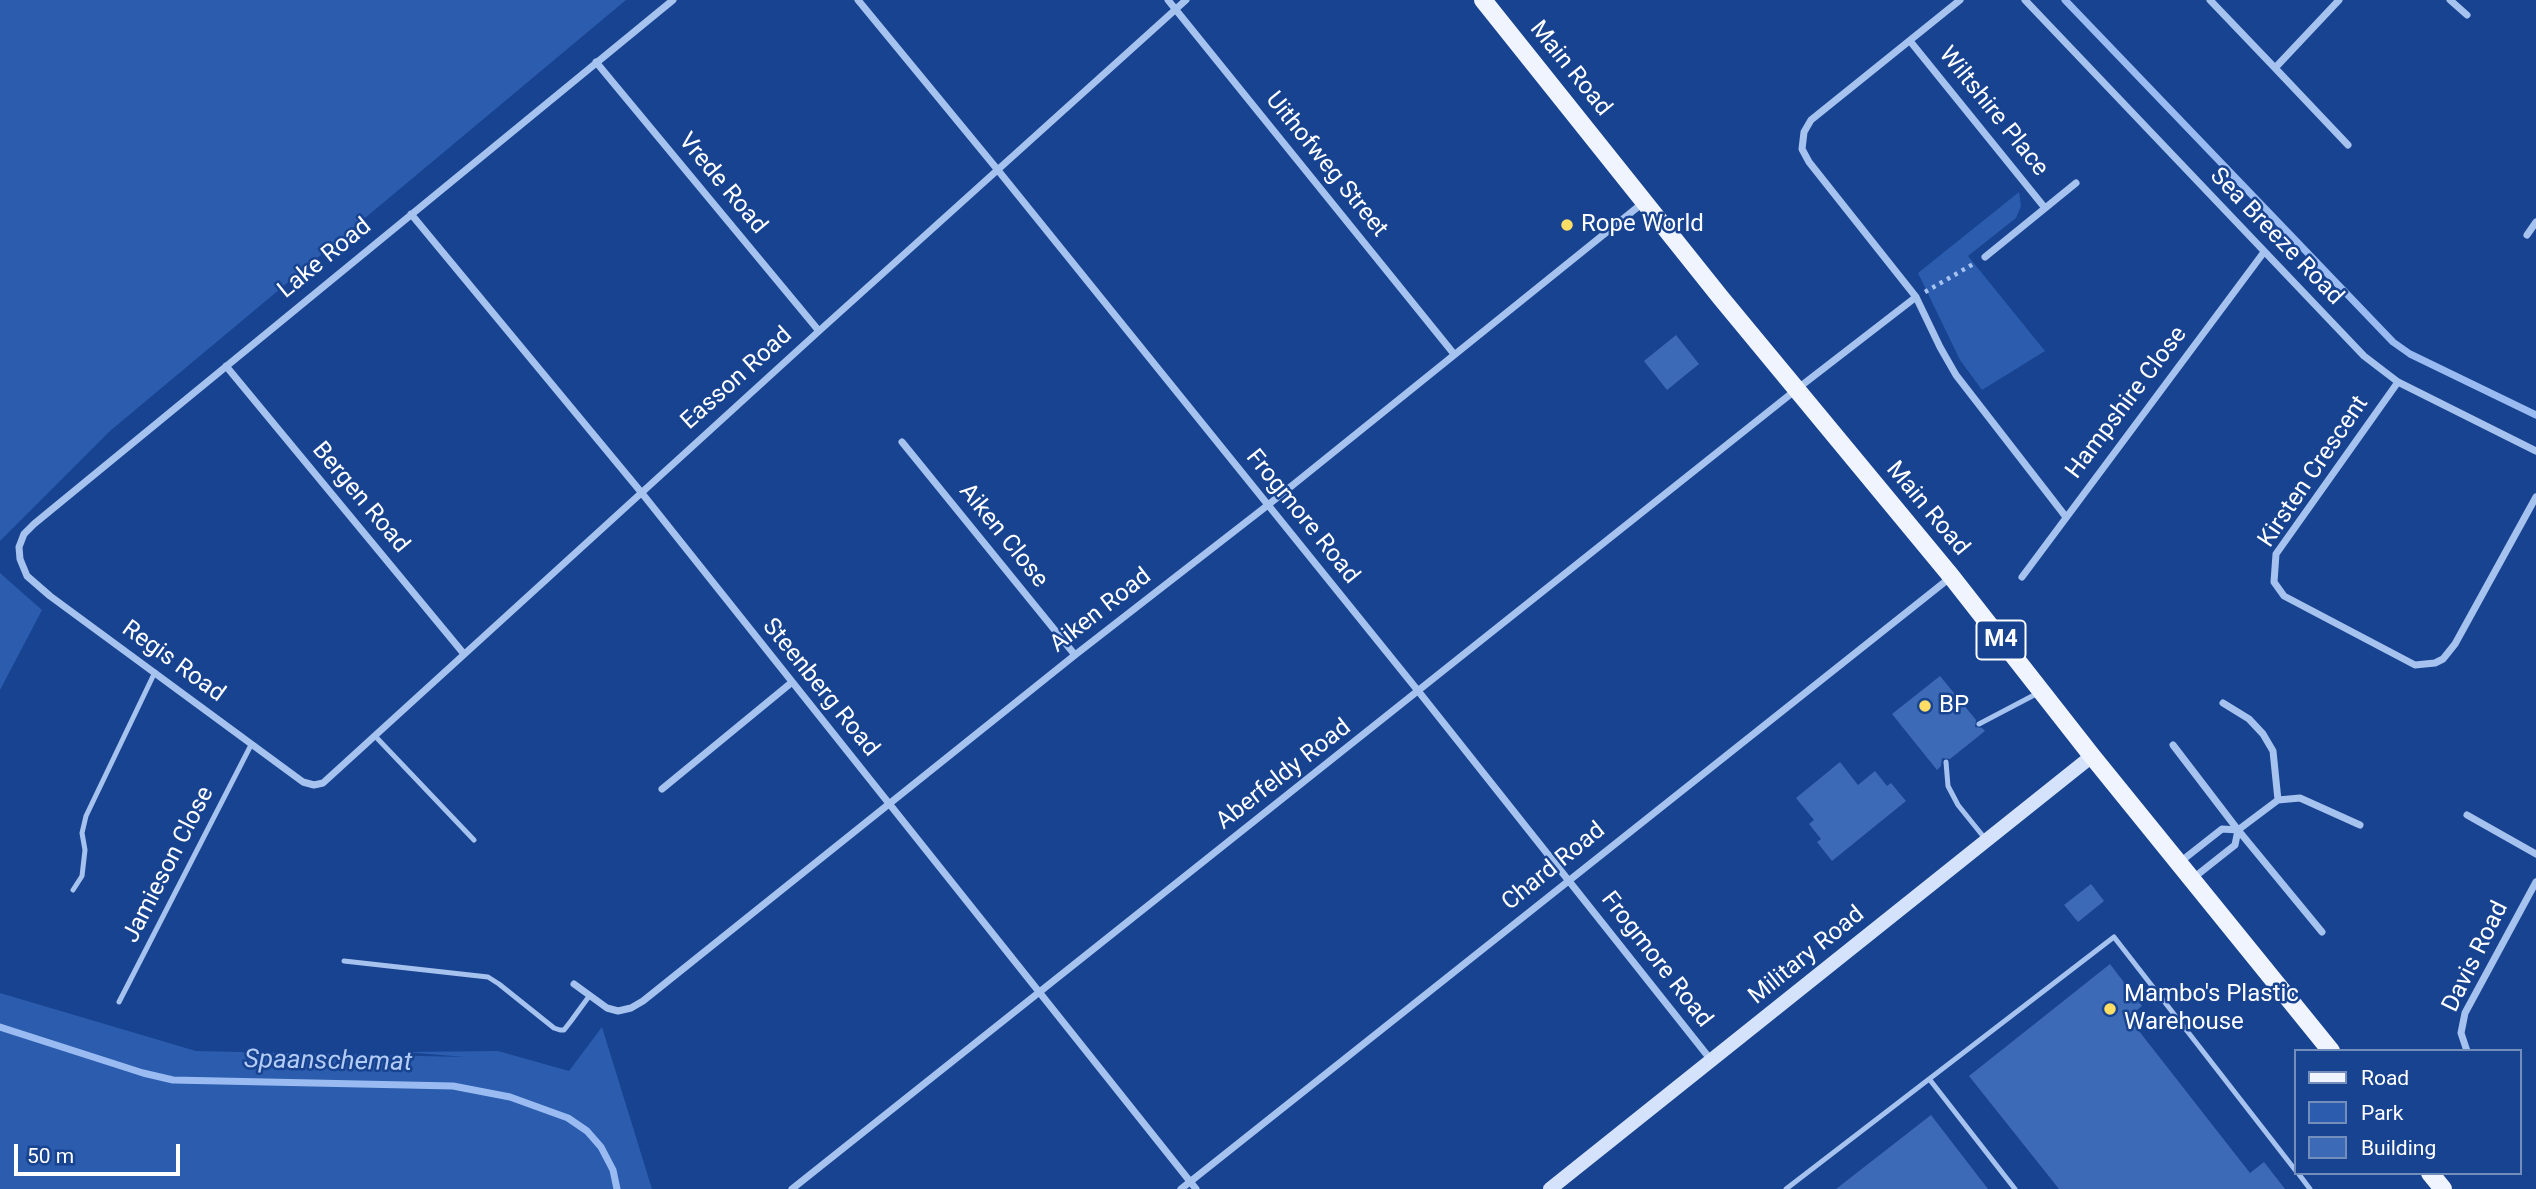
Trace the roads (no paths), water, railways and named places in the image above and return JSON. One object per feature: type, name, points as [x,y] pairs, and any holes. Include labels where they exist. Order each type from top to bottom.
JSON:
[{"type":"main road","name":"Main Road","points":[[1483,0],[1951,576],[2092,757],[2329,1049]]},
{"type":"main road","name":"Military Road","points":[[1550,1189],[2092,757]]},
{"type":"main road","points":[[2432,1175],[2443,1189]]},
{"type":"street","name":"Lake Road","points":[[20,559],[19,547],[24,534],[34,524],[673,0]]},
{"type":"street","name":"Frogmore Road","points":[[858,0],[998,169],[1419,692],[1712,1062]]},
{"type":"street","name":"Uithofweg Street","points":[[1168,0],[1454,354]]},
{"type":"street","name":"Easson Road","points":[[314,785],[323,783],[1185,0]]},
{"type":"street","points":[[1960,0],[1811,120],[1804,132],[1802,149],[1809,162],[1916,297],[1956,375],[2066,517]]},
{"type":"street","name":"Sea Breeze Road","points":[[2025,0],[2364,356],[2398,382],[2536,451]]},
{"type":"street","points":[[2210,0],[2348,145]]},
{"type":"street","points":[[2275,68],[2339,0]]},
{"type":"street","points":[[2450,0],[2467,15]]},
{"type":"street","name":"Wiltshire Place","points":[[1910,41],[2045,208]]},
{"type":"street","name":"Vrede Road","points":[[596,62],[819,331]]},
{"type":"street","name":"Wiltshire Place","points":[[1985,257],[2076,183]]},
{"type":"street","name":"Aiken Road","points":[[574,984],[607,1008],[618,1011],[643,1001],[1645,202]]},
{"type":"street","name":"Steenberg Road","points":[[411,214],[641,492],[1196,1189]]},
{"type":"street","points":[[2527,235],[2536,222]]},
{"type":"street","name":"Hampshire Close","points":[[2022,578],[2263,252]]},
{"type":"street","name":"Aberfeldy Road","points":[[792,1189],[1916,297]]},
{"type":"street","name":"Bergen Road","points":[[226,366],[464,654]]},
{"type":"street","name":"Kirsten Crescent","points":[[2398,382],[2276,554],[2274,582],[2284,596],[2415,665],[2435,663],[2443,659],[2455,644],[2536,497]]},
{"type":"street","name":"Aiken Close","points":[[902,442],[1075,655]]},
{"type":"street","name":"Regis Road","points":[[20,559],[27,576],[36,586],[251,745],[303,782],[314,785]]},
{"type":"street","name":"Chard Road","points":[[1181,1189],[1951,576]]},
{"type":"street","points":[[662,789],[791,682]]},
{"type":"street","points":[[2223,703],[2249,719],[2263,734],[2273,751],[2278,800]]},
{"type":"street","points":[[2173,745],[2238,830],[2322,932]]},
{"type":"street","points":[[2179,863],[2222,829],[2238,830],[2278,800],[2300,797],[2360,825]]},
{"type":"street","points":[[2467,815],[2536,854]]},
{"type":"street","points":[[2192,879],[2235,845],[2238,830]]},
{"type":"street","name":"Davis Road","points":[[2466,1049],[2462,1033],[2465,1013],[2536,882]]},
{"type":"lane","points":[[73,890],[82,876],[85,850],[82,833],[86,816],[155,672]]},
{"type":"lane","points":[[1979,724],[2041,692]]},
{"type":"lane","points":[[375,736],[474,840]]},
{"type":"lane","name":"Jamieson Close","points":[[119,1002],[251,745]]},
{"type":"lane","points":[[1946,762],[1948,786],[1958,805],[1987,841]]},
{"type":"lane","points":[[1786,1189],[2114,937],[2294,1168]]},
{"type":"lane","points":[[344,961],[488,977],[560,1030],[564,1030],[590,995]]},
{"type":"lane","points":[[1930,1080],[2015,1189]]},
{"type":"lane","points":[[2299,1175],[2310,1189]]},
{"type":"waterway","points":[[2065,0],[2393,342],[2410,354],[2536,415]]},
{"type":"waterway","name":"Spaanschemat","points":[[0,1027],[173,1080],[453,1086],[510,1097],[568,1118],[587,1131],[601,1147],[613,1170],[617,1189]]},
{"type":"place","name":"Rope World","points":[[1567,225]]},
{"type":"place","name":"BP","points":[[1925,706]]},
{"type":"place","name":"Mambo's Plastic Warehouse","points":[[2110,1009]]}]
